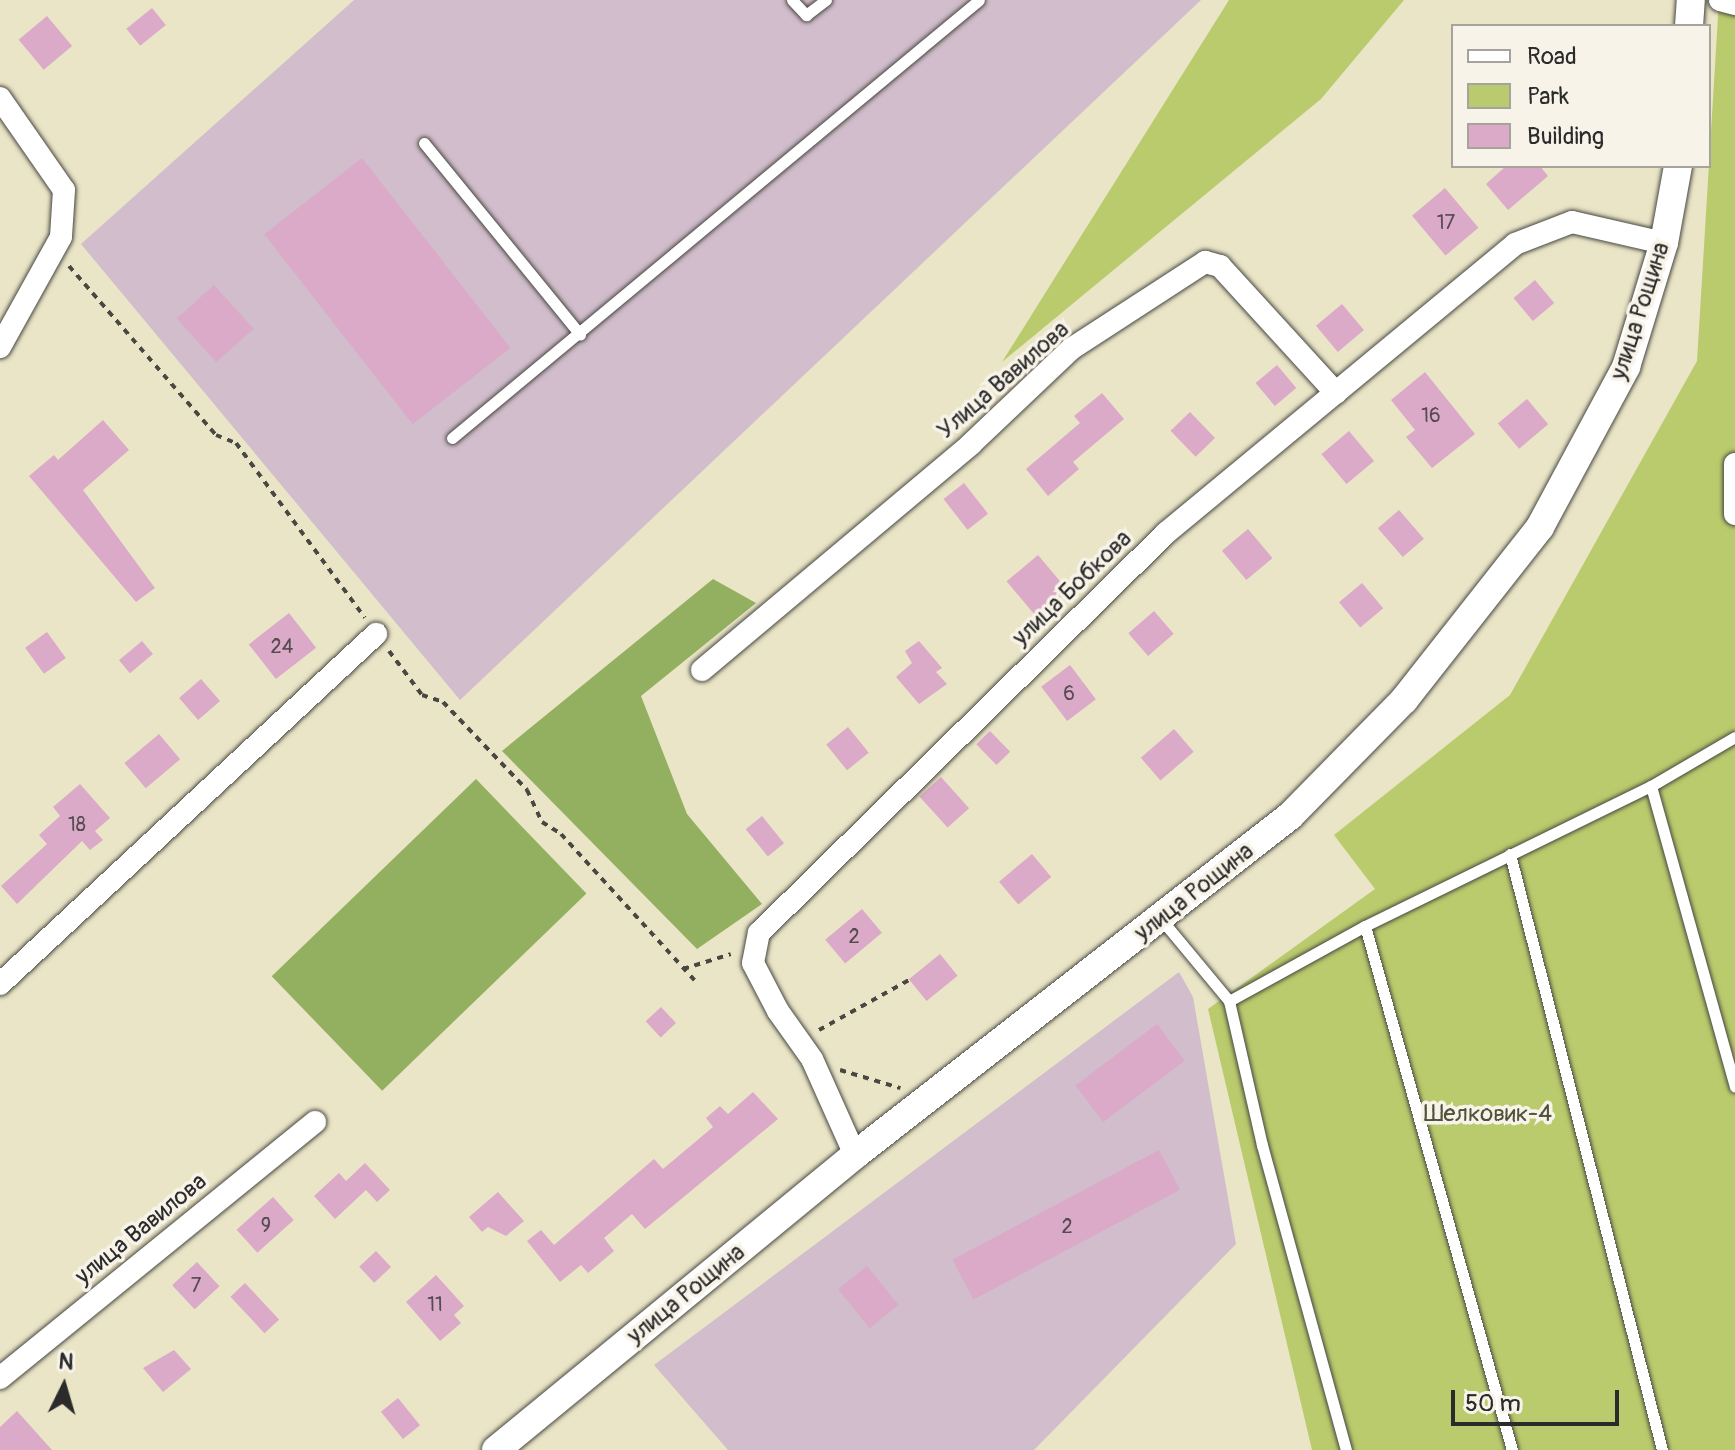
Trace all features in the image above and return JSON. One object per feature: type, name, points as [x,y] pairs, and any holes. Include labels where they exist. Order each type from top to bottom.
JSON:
[{"type":"street","points":[[1689,24],[1691,0]]},
{"type":"street","points":[[1720,0],[1735,4]]},
{"type":"street","points":[[0,98],[56,173],[64,190],[61,237],[0,347]]},
{"type":"street","name":"улица Рощина","points":[[496,1450],[855,1155],[1290,816],[1404,700],[1540,527],[1626,367],[1664,243],[1678,168]]},
{"type":"street","name":"улица Бобкова","points":[[758,939],[841,848],[1166,533],[1515,244],[1572,222],[1664,243]]},
{"type":"street","name":"Улица Вавилова","points":[[702,670],[971,444],[1071,349],[1205,262],[1220,266],[1336,393]]},
{"type":"street","points":[[1735,464],[1735,514]]},
{"type":"street","points":[[0,984],[376,634]]},
{"type":"street","points":[[758,939],[753,963],[807,1051],[855,1155]]},
{"type":"street","name":"улица Вавилова","points":[[0,1378],[315,1122]]},
{"type":"lane","points":[[792,0],[806,15],[826,0]]},
{"type":"lane","points":[[452,438],[979,0]]},
{"type":"lane","points":[[424,143],[580,334]]},
{"type":"lane","points":[[1229,1001],[1365,926],[1651,786],[1735,737]]},
{"type":"lane","points":[[1651,786],[1735,1086]]},
{"type":"lane","points":[[1510,854],[1662,1450]]},
{"type":"lane","points":[[1161,919],[1229,1001],[1262,1145],[1346,1450]]},
{"type":"lane","points":[[1365,926],[1512,1450]]},
{"type":"path","points":[[682,969],[697,968],[758,939]]},
{"type":"path","points":[[909,980],[829,1021],[807,1051],[863,1080],[911,1090]]},
{"type":"shaded area","points":[[354,0],[1201,0],[460,700],[81,244]]},
{"type":"shaded area","points":[[1179,972],[1193,997],[1236,1244],[1034,1450],[728,1450],[654,1365]]},
{"type":"green space","points":[[1229,0],[1404,0],[1321,99],[1002,362]]},
{"type":"green space","name":"Шелковик-4","points":[[1719,0],[1735,0],[1735,1450],[1312,1450],[1208,1009],[1375,889],[1334,835],[1510,695],[1697,361]]},
{"type":"green space","points":[[713,579],[756,603],[641,696],[687,814],[762,904],[697,949],[502,751]]},
{"type":"green space","points":[[476,779],[586,893],[382,1091],[272,976]]},
{"type":"building","points":[[152,8],[166,25],[140,46],[126,29]]},
{"type":"building","points":[[47,16],[72,46],[44,70],[19,40]]},
{"type":"building","points":[[362,158],[510,348],[413,424],[264,234]]},
{"type":"building","points":[[1504,168],[1542,168],[1548,176],[1508,210],[1486,184]]},
{"type":"building","points":[[1445,188],[1478,228],[1445,255],[1412,216]]},
{"type":"building","points":[[1535,280],[1554,303],[1533,321],[1514,298]]},
{"type":"building","points":[[214,285],[253,329],[216,362],[177,318]]},
{"type":"building","points":[[1342,304],[1364,330],[1338,352],[1316,326]]},
{"type":"building","points":[[1277,365],[1296,388],[1275,406],[1256,383]]},
{"type":"building","points":[[1425,372],[1475,434],[1432,468],[1406,437],[1415,430],[1391,400]]},
{"type":"building","points":[[1102,393],[1124,419],[1073,462],[1079,469],[1048,496],[1026,469],[1080,423],[1074,416]]},
{"type":"building","points":[[1527,399],[1548,424],[1519,449],[1498,423]]},
{"type":"building","points":[[1190,412],[1215,438],[1196,457],[1171,431]]},
{"type":"building","points":[[103,420],[129,450],[83,490],[155,588],[136,602],[29,476],[54,455],[58,460]]},
{"type":"building","points":[[1349,431],[1374,461],[1346,484],[1321,454]]},
{"type":"building","points":[[964,483],[988,514],[968,530],[944,499]]},
{"type":"building","points":[[1399,510],[1424,539],[1403,557],[1378,528]]},
{"type":"building","points":[[1248,529],[1272,558],[1246,580],[1222,551]]},
{"type":"building","points":[[1038,555],[1068,591],[1037,617],[1007,581]]},
{"type":"building","points":[[1362,583],[1383,608],[1360,628],[1339,602]]},
{"type":"building","points":[[1154,611],[1174,634],[1148,656],[1128,633]]},
{"type":"building","points":[[289,613],[316,648],[276,679],[249,644]]},
{"type":"building","points":[[47,632],[66,658],[44,674],[25,648]]},
{"type":"building","points":[[142,641],[153,654],[130,673],[119,660]]},
{"type":"building","points":[[919,641],[942,668],[936,672],[947,684],[919,704],[896,677],[912,663],[905,651]]},
{"type":"building","points":[[1070,665],[1096,699],[1067,721],[1041,687]]},
{"type":"building","points":[[201,679],[220,701],[198,720],[179,698]]},
{"type":"building","points":[[848,727],[869,753],[847,770],[826,745]]},
{"type":"building","points":[[1174,729],[1194,752],[1160,781],[1141,758]]},
{"type":"building","points":[[990,731],[1010,752],[996,765],[976,744]]},
{"type":"building","points":[[159,734],[180,759],[146,788],[125,763]]},
{"type":"building","points":[[941,777],[969,808],[948,828],[919,796]]},
{"type":"building","points":[[80,784],[110,818],[95,831],[103,840],[90,850],[82,841],[17,904],[1,886],[47,844],[39,835],[60,816],[53,807]]},
{"type":"building","points":[[762,816],[784,843],[768,856],[746,829]]},
{"type":"building","points":[[1032,854],[1051,877],[1018,905],[999,882]]},
{"type":"building","points":[[862,909],[882,933],[845,964],[825,940]]},
{"type":"building","points":[[940,954],[958,976],[927,1001],[909,979]]},
{"type":"building","points":[[661,1007],[676,1023],[661,1037],[646,1021]]},
{"type":"building","points":[[1157,1024],[1185,1061],[1103,1122],[1076,1085]]},
{"type":"building","points":[[753,1092],[778,1119],[645,1229],[632,1214],[604,1238],[614,1251],[588,1273],[581,1265],[560,1282],[527,1241],[541,1230],[554,1245],[654,1159],[663,1169],[713,1127],[706,1118],[720,1106],[728,1114]]},
{"type":"building","points":[[1159,1150],[1180,1190],[974,1300],[952,1260]]},
{"type":"building","points":[[365,1163],[390,1190],[377,1202],[366,1190],[335,1219],[314,1196],[339,1173],[346,1181]]},
{"type":"building","points":[[498,1192],[524,1221],[506,1236],[488,1227],[482,1232],[469,1217]]},
{"type":"building","points":[[273,1197],[294,1220],[257,1253],[237,1230]]},
{"type":"building","points":[[376,1251],[391,1267],[374,1283],[359,1267]]},
{"type":"building","points":[[197,1262],[220,1286],[195,1309],[172,1285]]},
{"type":"building","points":[[867,1266],[898,1305],[870,1328],[838,1289]]},
{"type":"building","points":[[436,1275],[464,1306],[454,1315],[461,1323],[440,1341],[406,1302]]},
{"type":"building","points":[[245,1283],[279,1320],[264,1333],[230,1297]]},
{"type":"building","points":[[174,1350],[191,1369],[163,1392],[143,1368]]},
{"type":"building","points":[[398,1398],[420,1425],[403,1439],[381,1412]]},
{"type":"building","points":[[17,1411],[52,1450],[0,1450],[0,1427]]}]
